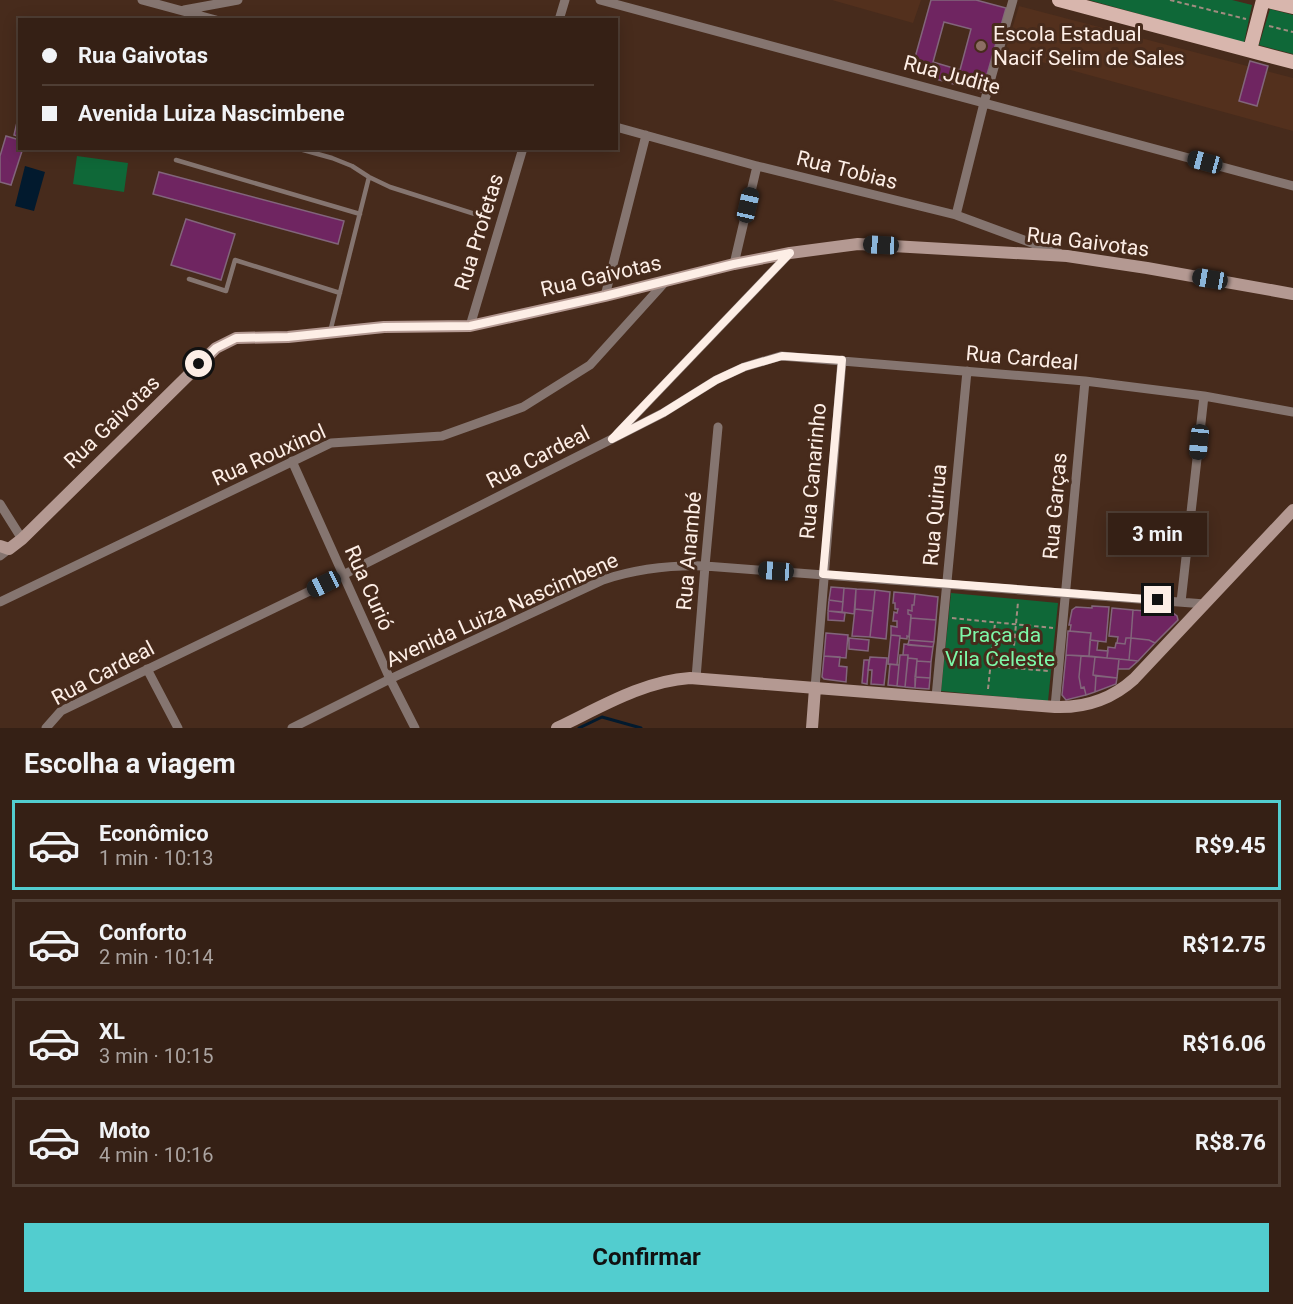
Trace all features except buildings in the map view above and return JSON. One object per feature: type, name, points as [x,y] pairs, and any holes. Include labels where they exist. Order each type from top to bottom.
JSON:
[{"type":"main road","points":[[1059,0],[1293,62]]},
{"type":"main road","points":[[1250,50],[1263,0],[1293,8]]},
{"type":"street","points":[[142,0],[209,18]]},
{"type":"street","points":[[182,10],[237,0]]},
{"type":"street","points":[[560,18],[565,0]]},
{"type":"street","name":"Rua Judite","points":[[600,0],[1293,186]]},
{"type":"street","points":[[956,215],[1013,0]]},
{"type":"street","name":"Rua Tobias","points":[[618,128],[758,166],[956,215],[1067,256]]},
{"type":"street","points":[[605,296],[646,135]]},
{"type":"street","name":"Rua Profetas","points":[[470,326],[522,150]]},
{"type":"street","points":[[734,264],[758,166]]},
{"type":"street","name":"Rua Gaivotas","points":[[2,553],[22,539],[216,348],[236,338],[288,337],[384,327],[470,326],[734,264],[790,253],[858,244],[1067,256],[1293,294]]},
{"type":"street","points":[[612,439],[790,253]]},
{"type":"street","name":"Rua Rouxinol","points":[[0,602],[331,442],[442,436],[523,407],[590,365],[666,281]]},
{"type":"street","name":"Rua Cardeal","points":[[46,728],[61,711],[343,575],[663,413],[716,380],[744,367],[782,356],[1085,381],[1204,396],[1293,412]]},
{"type":"street","name":"Rua Canarinho","points":[[812,728],[842,360]]},
{"type":"street","name":"Rua Quirua","points":[[936,697],[967,371]]},
{"type":"street","name":"Rua Garças","points":[[1054,707],[1085,381]]},
{"type":"street","points":[[1181,602],[1204,396]]},
{"type":"street","name":"Rua Anambé","points":[[696,678],[718,427]]},
{"type":"street","name":"Rua Curió","points":[[292,461],[390,679],[415,728]]},
{"type":"street","points":[[0,504],[22,539]]},
{"type":"street","points":[[557,728],[640,690],[672,680],[696,678],[1054,707],[1072,707],[1092,703],[1120,690],[1143,670],[1293,510]]},
{"type":"street","name":"Avenida Luiza Nascimbene","points":[[292,728],[390,679],[603,580],[653,568],[705,566],[1205,604]]},
{"type":"street","points":[[147,669],[178,728]]},
{"type":"lane","points":[[303,150],[352,166],[390,187],[478,215]]},
{"type":"lane","points":[[176,160],[360,214]]},
{"type":"lane","points":[[330,333],[369,177]]},
{"type":"lane","points":[[189,279],[226,291],[236,260],[340,293]]},
{"type":"path","points":[[1170,0],[1293,33]]},
{"type":"path","points":[[1012,668],[1018,602]]},
{"type":"path","points":[[952,618],[1053,628]]},
{"type":"path","points":[[988,692],[995,622]]},
{"type":"path","points":[[991,666],[1049,671]]},
{"type":"shaded area","points":[[832,0],[921,0],[913,23]]},
{"type":"shaded area","points":[[1019,6],[1293,78],[1293,131],[1005,52]]},
{"type":"green space","points":[[1089,0],[1232,0],[1252,5],[1244,43]]},
{"type":"green space","points":[[1270,9],[1293,15],[1293,54],[1259,45]]},
{"type":"green space","points":[[77,156],[128,163],[124,192],[73,184]]},
{"type":"green space","name":"Praça da Vila Celeste","points":[[951,593],[1058,603],[1048,701],[941,691]]},
{"type":"water","points":[[25,166],[45,172],[34,211],[15,206]]},
{"type":"waterway","points":[[579,728],[602,717],[641,728]]},
{"type":"place","name":"Escola Estadual Nacif Selim de Sales","points":[[981,46]]},
{"type":"route","points":[[199,364],[216,348],[236,338],[288,337],[384,327],[470,326],[790,253],[612,439],[663,413],[716,380],[744,367],[782,356],[842,360],[823,574],[1158,600]]}]
